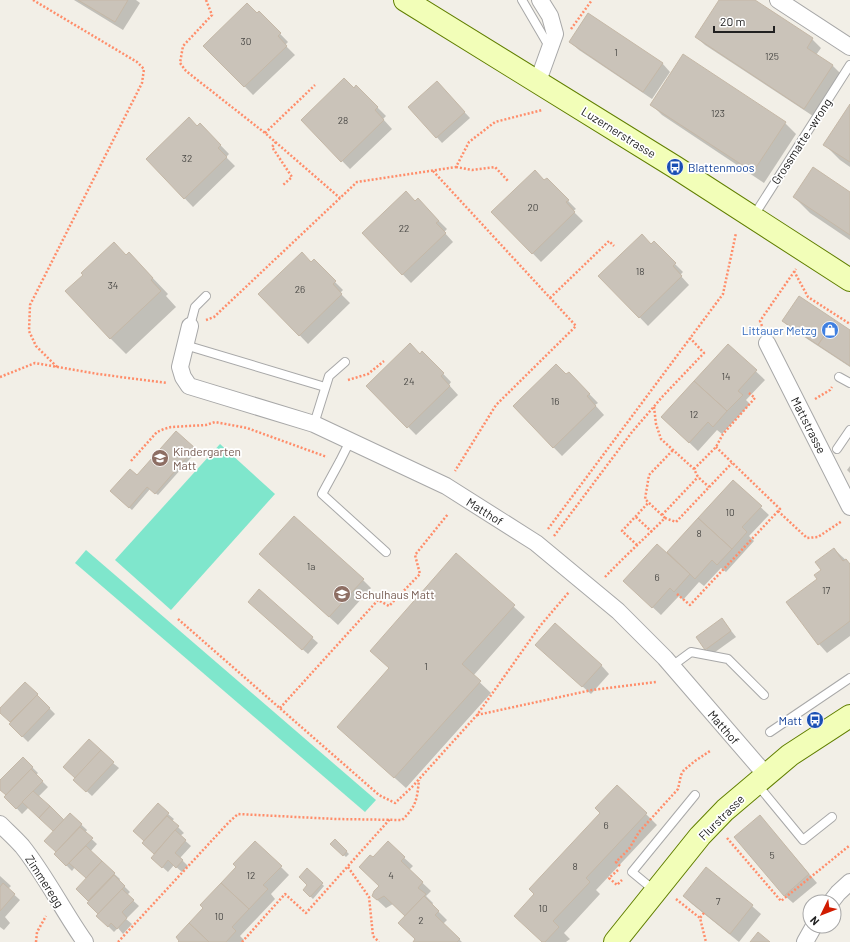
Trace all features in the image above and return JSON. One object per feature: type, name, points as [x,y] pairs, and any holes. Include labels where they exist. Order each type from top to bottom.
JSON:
[{"type":"main road","name":"Luzernerstrasse","points":[[406,0],[547,87],[850,280]]},
{"type":"main road","name":"Flurstrasse","points":[[615,942],[700,836],[725,810],[790,755],[850,716]]},
{"type":"street","points":[[540,0],[550,16],[552,41],[547,87]]},
{"type":"street","points":[[778,0],[850,48]]},
{"type":"street","points":[[190,326],[180,367],[183,377],[190,386]]},
{"type":"street","name":"Mattstrasse","points":[[768,343],[802,410],[847,514]]},
{"type":"street","name":"Matthof","points":[[190,386],[314,424],[446,486],[536,543],[618,611],[672,666],[761,779]]},
{"type":"street","name":"Zimmeregg","points":[[0,824],[21,846],[44,877],[85,942]]},
{"type":"street","points":[[837,894],[850,882]]},
{"type":"lane","points":[[522,0],[552,41]]},
{"type":"lane","name":"Grossmatte -wrong","points":[[753,217],[850,65]]},
{"type":"lane","points":[[190,326],[195,307],[206,296]]},
{"type":"lane","points":[[185,345],[325,387]]},
{"type":"lane","points":[[314,424],[329,376],[345,362]]},
{"type":"lane","points":[[839,377],[850,384]]},
{"type":"lane","points":[[837,449],[850,430]]},
{"type":"lane","points":[[350,441],[322,494],[386,552]]},
{"type":"lane","points":[[672,666],[691,652],[728,659],[764,696]]},
{"type":"lane","points":[[770,732],[850,678]]},
{"type":"lane","points":[[761,779],[803,840],[832,817]]},
{"type":"lane","points":[[656,891],[632,872],[695,795]]},
{"type":"path","points":[[33,0],[137,62],[144,68],[142,83],[30,305],[29,331],[36,346],[57,367]]},
{"type":"path","points":[[206,0],[212,15],[183,46],[180,63],[186,71],[276,142],[340,198]]},
{"type":"path","points":[[552,41],[572,29],[592,0]]},
{"type":"path","points":[[265,133],[315,85]]},
{"type":"path","points":[[456,167],[469,142],[495,122],[546,109],[547,87]]},
{"type":"path","points":[[276,142],[272,147],[292,177],[284,185]]},
{"type":"path","points":[[190,326],[214,317],[357,182],[456,167],[472,170],[495,167],[509,182]]},
{"type":"path","points":[[433,170],[576,326],[496,405],[452,475]]},
{"type":"path","points":[[544,534],[723,294],[736,233]]},
{"type":"path","points":[[550,298],[609,241],[614,246]]},
{"type":"path","points":[[768,343],[760,321],[795,270],[808,297],[850,324]]},
{"type":"path","points":[[552,540],[632,432],[654,406],[704,353],[690,338]]},
{"type":"path","points":[[345,381],[368,374],[384,361]]},
{"type":"path","points":[[0,377],[35,363],[98,374],[190,386]]},
{"type":"path","points":[[802,410],[812,401],[830,390],[839,377]]},
{"type":"path","points":[[694,469],[716,447],[723,434],[755,398],[749,393]]},
{"type":"path","points":[[654,406],[656,424],[661,439],[694,469],[698,477],[709,487]]},
{"type":"path","points":[[131,461],[157,432],[171,427],[206,425],[215,422],[248,428],[340,462]]},
{"type":"path","points":[[716,447],[780,509],[778,511],[807,538],[818,537],[847,514]]},
{"type":"path","points":[[673,450],[649,475],[646,499],[665,518],[676,522],[732,463]]},
{"type":"path","points":[[662,515],[698,477]]},
{"type":"path","points":[[637,545],[622,531],[649,502]]},
{"type":"path","points":[[677,594],[690,606],[778,511]]},
{"type":"path","points":[[280,708],[378,600],[389,606],[420,574],[415,555],[448,514]]},
{"type":"path","points":[[636,517],[652,532]]},
{"type":"path","points":[[602,580],[665,518]]},
{"type":"path","points":[[178,619],[379,795],[395,803],[419,780],[477,715],[540,626],[580,579]]},
{"type":"path","points":[[477,715],[592,690],[656,682]]},
{"type":"path","points":[[611,876],[621,866],[616,862],[629,849],[639,832],[678,789],[681,775],[684,770],[710,750]]},
{"type":"path","points":[[118,942],[238,814],[336,819],[402,820],[408,814],[417,799],[419,780]]},
{"type":"path","points":[[242,942],[285,894],[306,913],[390,819]]},
{"type":"path","points":[[723,832],[780,902],[849,846]]},
{"type":"path","points":[[348,867],[369,898],[373,936],[379,942]]},
{"type":"path","points":[[678,901],[700,918],[706,942]]},
{"type":"path","points":[[36,942],[37,932],[42,921],[49,912],[60,904]]},
{"type":"path","points":[[700,918],[704,913]]},
{"type":"green space","points":[[220,444],[275,494],[171,610],[115,560]]},
{"type":"green space","points":[[86,550],[376,800],[365,812],[75,563]]},
{"type":"building","points":[[78,0],[128,0],[115,22]]},
{"type":"building","points":[[719,0],[755,0],[813,38],[807,48],[833,65],[804,109],[695,37]]},
{"type":"building","points":[[247,3],[257,13],[259,11],[281,33],[278,36],[287,46],[244,87],[203,46]]},
{"type":"building","points":[[588,13],[663,63],[643,92],[569,42]]},
{"type":"building","points":[[683,54],[786,122],[753,172],[650,105]]},
{"type":"building","points":[[344,78],[354,88],[356,85],[378,107],[375,110],[384,120],[341,162],[301,120]]},
{"type":"building","points":[[437,81],[465,112],[436,138],[408,107]]},
{"type":"building","points":[[850,104],[850,162],[823,145]]},
{"type":"building","points":[[189,117],[197,126],[200,123],[221,145],[218,148],[227,157],[184,199],[146,159]]},
{"type":"building","points":[[813,167],[850,192],[850,235],[793,197]]},
{"type":"building","points":[[535,170],[544,180],[547,178],[569,200],[566,202],[575,212],[532,254],[491,212]]},
{"type":"building","points":[[406,191],[415,201],[418,198],[439,221],[436,223],[446,233],[402,275],[362,233]]},
{"type":"building","points":[[642,234],[651,244],[654,241],[676,263],[673,266],[682,276],[639,318],[598,276]]},
{"type":"building","points":[[114,242],[126,255],[129,252],[153,278],[151,280],[161,291],[110,339],[65,291],[83,275],[81,273]]},
{"type":"building","points":[[302,252],[311,262],[314,259],[336,281],[333,284],[342,294],[299,336],[258,294]]},
{"type":"building","points":[[799,296],[835,320],[818,345],[782,321]]},
{"type":"building","points":[[835,320],[850,330],[850,366],[818,345]]},
{"type":"building","points":[[410,343],[420,354],[422,351],[444,373],[441,376],[450,386],[407,428],[366,386]]},
{"type":"building","points":[[728,344],[757,370],[738,391],[743,395],[727,411],[694,381]]},
{"type":"building","points":[[556,364],[566,374],[569,372],[590,394],[587,396],[596,406],[553,448],[513,406]]},
{"type":"building","points":[[694,381],[727,411],[713,427],[708,422],[689,443],[661,417]]},
{"type":"building","points":[[176,431],[195,448],[155,494],[147,487],[129,508],[110,491],[130,469],[137,475]]},
{"type":"building","points":[[733,480],[762,506],[742,527],[747,532],[732,549],[698,518]]},
{"type":"building","points":[[294,516],[364,579],[329,617],[259,554]]},
{"type":"building","points":[[698,518],[732,549],[717,565],[712,560],[695,579],[667,552]]},
{"type":"building","points":[[657,544],[690,574],[674,592],[670,588],[652,608],[623,581]]},
{"type":"building","points":[[834,548],[843,561],[846,559],[850,564],[850,621],[818,645],[786,602],[817,579],[814,575],[821,570],[815,562]]},
{"type":"building","points":[[456,553],[515,605],[462,664],[481,681],[394,778],[337,727],[389,668],[370,651]]},
{"type":"building","points":[[259,589],[313,637],[302,650],[248,602]]},
{"type":"building","points":[[722,618],[731,631],[705,650],[696,637]]},
{"type":"building","points":[[555,623],[602,665],[582,687],[535,645]]},
{"type":"building","points":[[25,682],[38,694],[10,722],[0,713],[0,708]]},
{"type":"building","points":[[37,695],[50,708],[22,737],[9,724]]},
{"type":"building","points":[[89,739],[101,750],[75,778],[63,767]]},
{"type":"building","points":[[101,750],[114,762],[86,792],[73,780]]},
{"type":"building","points":[[23,757],[33,767],[6,795],[0,790],[0,780]]},
{"type":"building","points":[[31,769],[43,781],[16,809],[4,797]]},
{"type":"building","points":[[617,785],[647,813],[586,878],[590,882],[553,921],[559,927],[545,942],[542,942],[514,916],[534,894],[529,889],[600,813],[595,808]]},
{"type":"building","points":[[33,791],[50,806],[39,818],[22,802]]},
{"type":"building","points":[[158,803],[169,813],[144,841],[133,831]]},
{"type":"building","points":[[50,806],[64,820],[53,831],[39,818]]},
{"type":"building","points":[[70,813],[82,824],[56,852],[44,841]]},
{"type":"building","points":[[760,815],[809,874],[784,896],[734,837]]},
{"type":"building","points":[[167,816],[179,826],[154,854],[142,843]]},
{"type":"building","points":[[80,827],[93,838],[66,866],[54,854]]},
{"type":"building","points":[[175,830],[186,840],[175,853],[183,860],[176,868],[168,860],[162,868],[151,858]]},
{"type":"building","points":[[335,839],[347,851],[343,856],[330,844]]},
{"type":"building","points":[[255,841],[282,866],[263,885],[268,889],[249,909],[221,883],[236,867],[233,864]]},
{"type":"building","points":[[388,841],[405,857],[401,861],[423,882],[418,888],[426,894],[405,916],[384,896],[377,900],[372,896],[374,891],[379,886],[359,867],[370,855],[373,857]]},
{"type":"building","points":[[86,846],[102,861],[86,878],[69,863]]},
{"type":"building","points":[[102,861],[115,873],[88,901],[76,889]]},
{"type":"building","points":[[706,867],[753,905],[730,934],[683,896]]},
{"type":"building","points":[[307,868],[323,883],[310,897],[303,890],[307,885],[299,877]]},
{"type":"building","points":[[114,875],[125,886],[98,914],[87,903]]},
{"type":"building","points":[[3,883],[15,894],[0,911],[0,887]]},
{"type":"building","points":[[221,883],[249,909],[232,927],[236,931],[226,942],[209,942],[189,923],[203,908],[200,905]]},
{"type":"building","points":[[122,889],[134,900],[122,912],[127,918],[117,929],[111,923],[108,927],[96,916]]},
{"type":"building","points":[[424,896],[439,911],[435,915],[460,939],[457,942],[413,942],[415,939],[398,923]]},
{"type":"building","points":[[189,923],[209,942],[178,942],[179,941],[176,937]]},
{"type":"building","points":[[758,932],[770,942],[750,942]]},
{"type":"place","name":"Blattenmoos","points":[[675,167]]},
{"type":"place","name":"Littauer Metzg","points":[[830,330]]},
{"type":"place","name":"Kindergarten Matt","points":[[160,458]]},
{"type":"place","name":"Schulhaus Matt","points":[[342,594]]},
{"type":"place","name":"Matt","points":[[815,720]]}]
